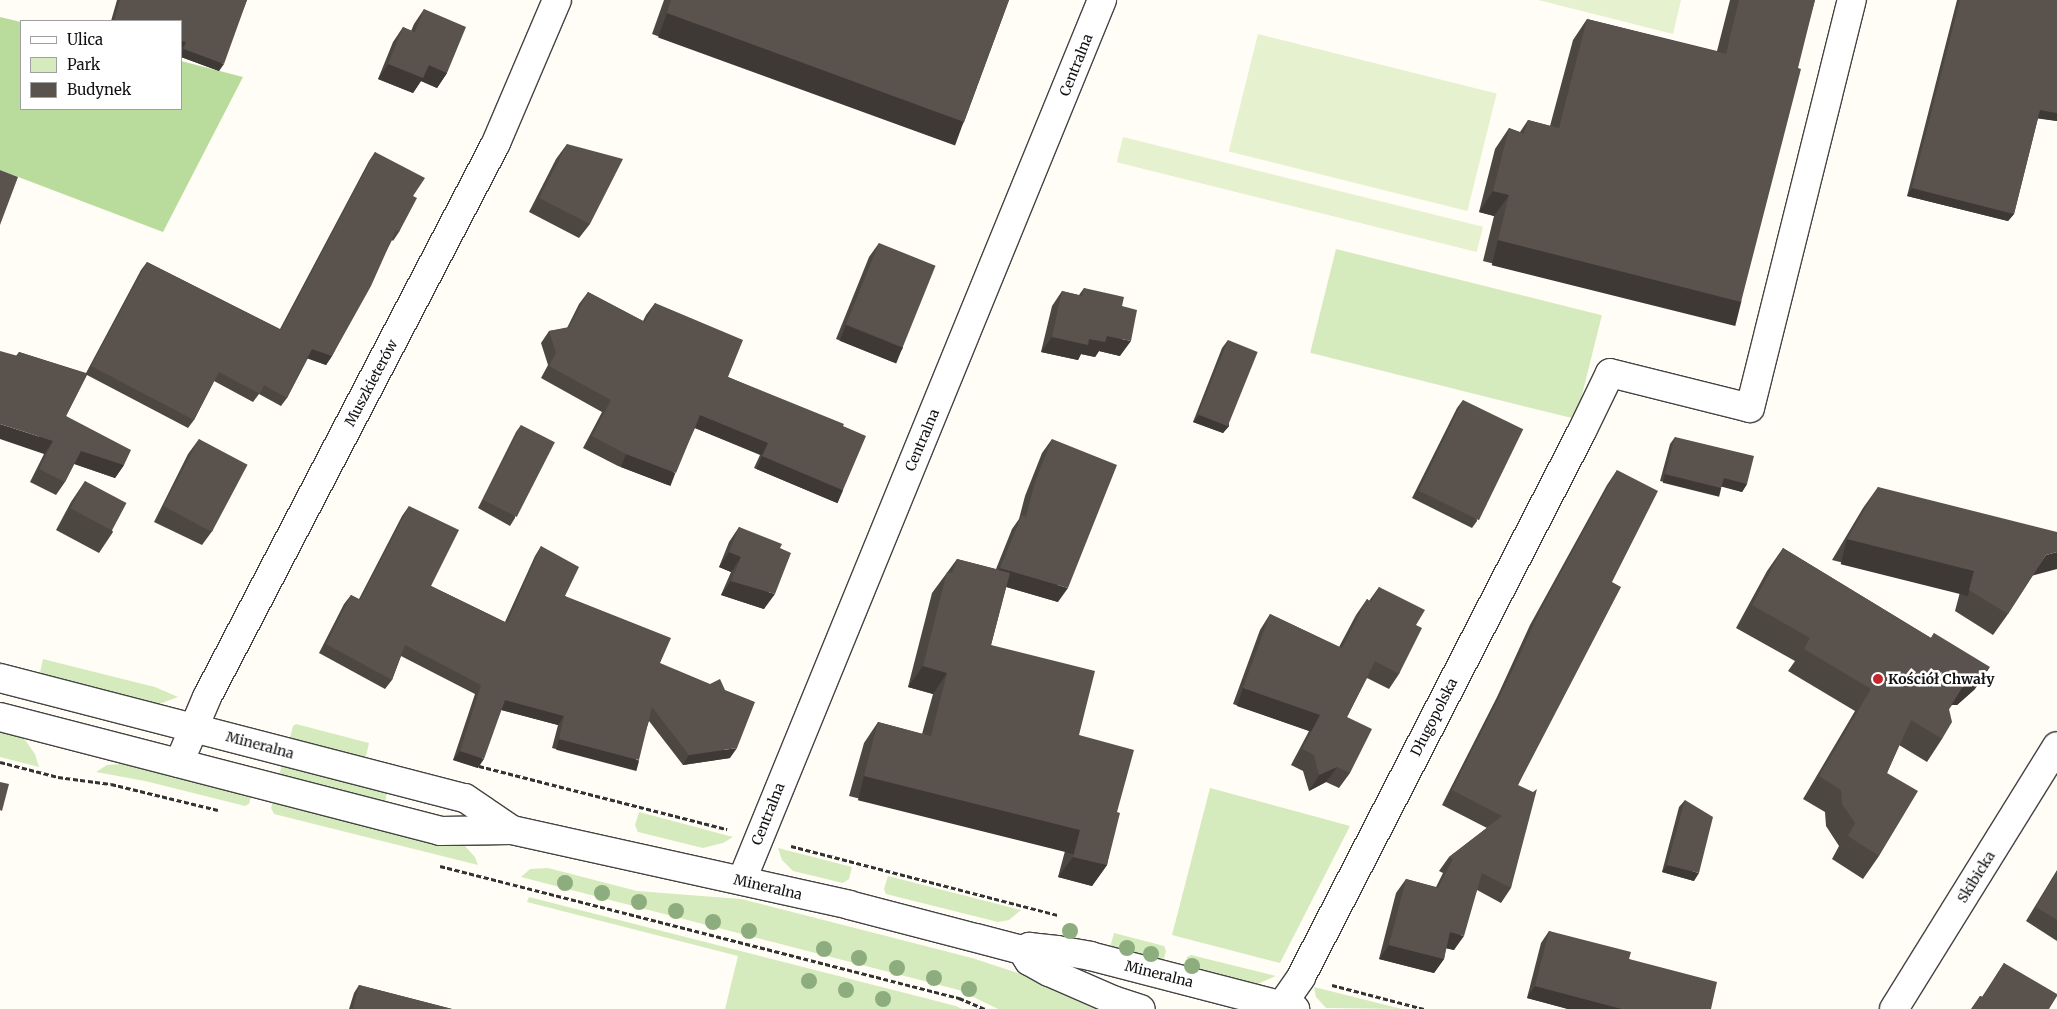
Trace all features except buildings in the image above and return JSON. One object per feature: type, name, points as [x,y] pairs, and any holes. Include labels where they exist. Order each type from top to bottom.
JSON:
[{"type":"street","name":"Muszkieterów","points":[[178,763],[192,727],[496,143],[557,0]]},
{"type":"street","name":"Centralna","points":[[742,880],[1102,0]]},
{"type":"street","name":"Długopolska","points":[[1285,1008],[1586,423],[1610,372],[1750,408],[1852,0]]},
{"type":"street","name":"Mineralna","points":[[0,678],[464,798],[512,830]]},
{"type":"street","name":"Mineralna","points":[[0,718],[440,831],[512,830],[668,866],[742,880],[1022,950],[1029,948],[1057,950],[1090,956],[1285,1008]]},
{"type":"street","name":"Skibicka","points":[[1894,1009],[2057,746]]},
{"type":"street","points":[[1022,950],[1029,961],[1048,972],[1112,1000],[1140,1009]]},
{"type":"path","points":[[0,762],[58,777]]},
{"type":"path","points":[[473,765],[735,832]]},
{"type":"path","points":[[789,846],[1062,916]]},
{"type":"path","points":[[478,875],[959,998],[986,1009]]},
{"type":"path","points":[[1330,985],[1424,1009]]},
{"type":"green space","points":[[1538,0],[1681,0],[1673,34]]},
{"type":"green space","points":[[0,17],[20,22],[20,110],[182,110],[182,61],[243,77],[163,232],[0,170]]},
{"type":"green space","points":[[1258,34],[1497,94],[1467,211],[1229,151]]},
{"type":"green space","points":[[1123,137],[1483,227],[1477,252],[1117,162]]},
{"type":"green space","points":[[1336,249],[1602,315],[1576,419],[1310,353]]},
{"type":"green space","points":[[43,659],[155,687],[178,697],[159,704],[150,705],[43,679],[40,673]]},
{"type":"green space","points":[[296,724],[369,743],[366,756],[360,760],[289,742],[293,726]]},
{"type":"green space","points":[[0,728],[12,732],[25,740],[35,754],[39,767],[0,757]]},
{"type":"green space","points":[[283,761],[387,792],[385,803],[278,779]]},
{"type":"green space","points":[[122,764],[251,797],[249,804],[245,806],[145,781],[96,772],[107,765]]},
{"type":"green space","points":[[1210,788],[1350,826],[1280,963],[1172,935]]},
{"type":"green space","points":[[274,798],[465,846],[475,857],[478,865],[274,814],[271,808]]},
{"type":"green space","points":[[639,812],[733,837],[723,843],[703,848],[638,832],[635,825]]},
{"type":"green space","points":[[778,848],[852,867],[849,879],[843,883],[793,871],[782,860]]},
{"type":"green space","points":[[548,868],[637,891],[741,899],[972,958],[1039,980],[1113,1009],[998,1009],[959,990],[521,877],[530,869]]},
{"type":"green space","points":[[888,876],[1021,910],[1009,920],[998,922],[886,894],[884,889]]},
{"type":"green space","points":[[529,897],[962,1009],[725,1009],[738,956],[527,902]]},
{"type":"green space","points":[[1114,933],[1164,946],[1166,951],[1162,965],[1109,951]]},
{"type":"green space","points":[[1191,955],[1276,976],[1253,986],[1184,971],[1187,957]]},
{"type":"green space","points":[[1314,987],[1402,1009],[1326,1008],[1316,997]]},
{"type":"place","name":"Kościół Chwały","points":[[1878,679]]}]
